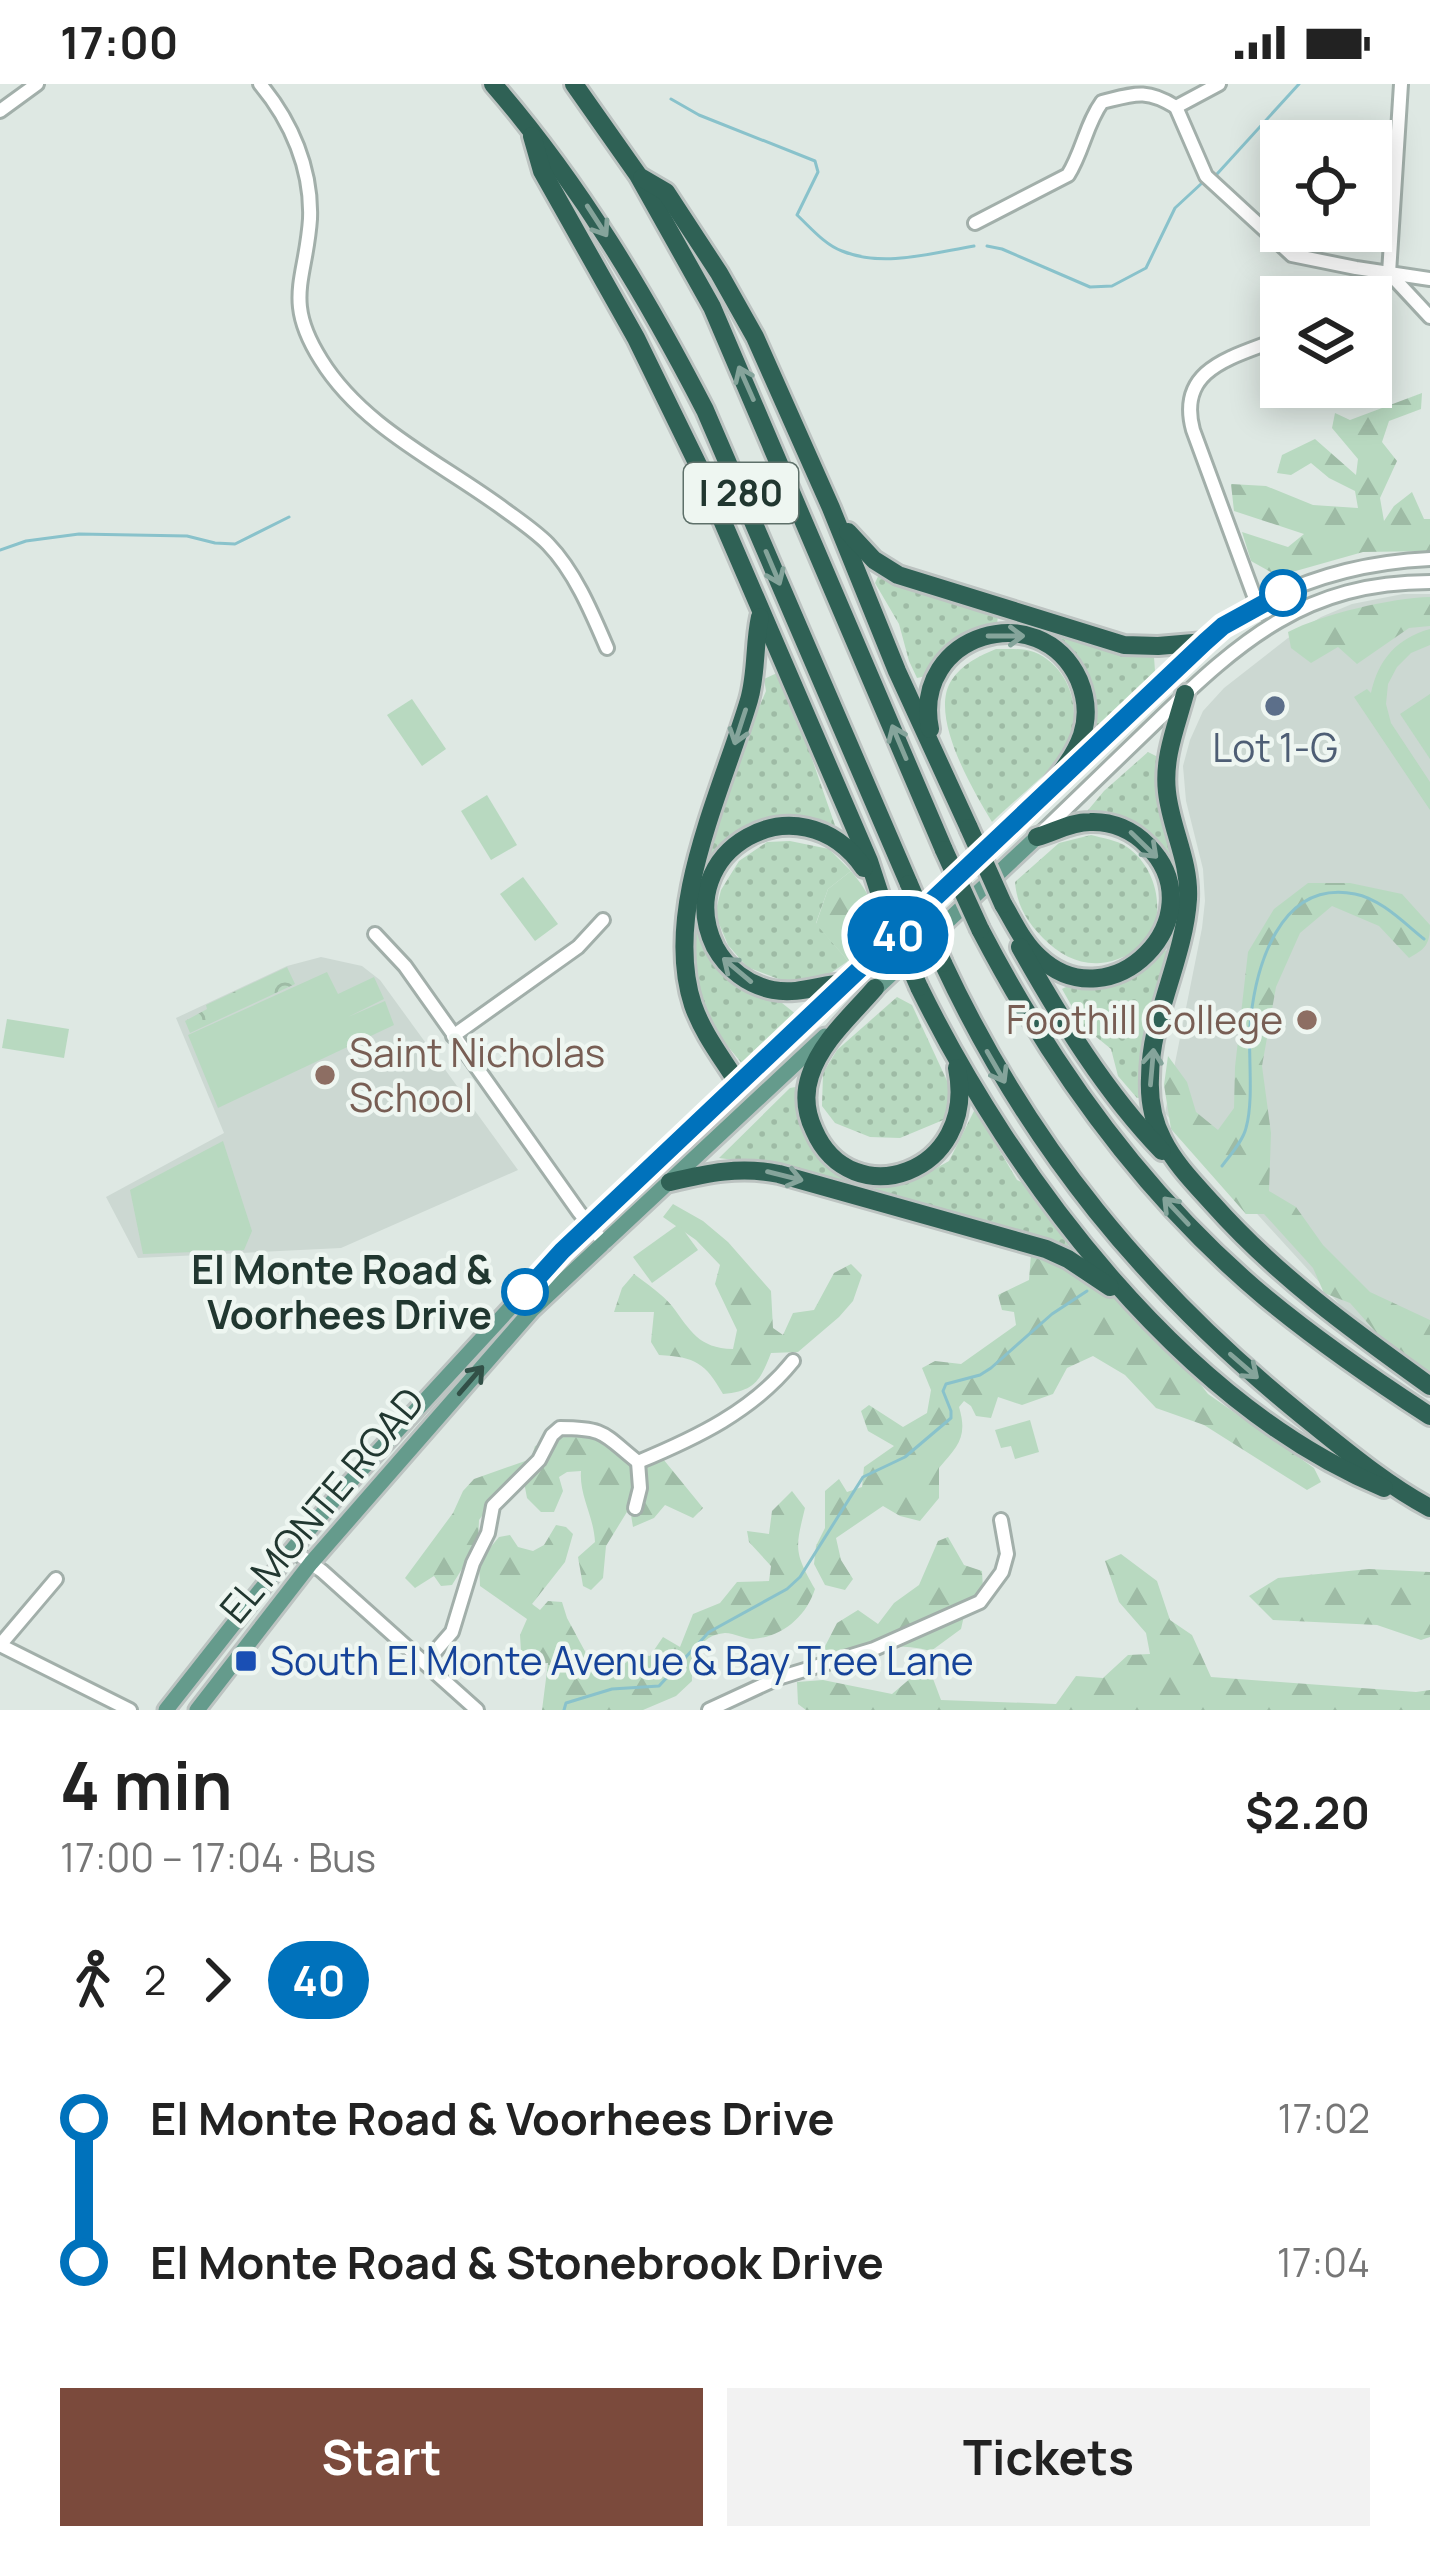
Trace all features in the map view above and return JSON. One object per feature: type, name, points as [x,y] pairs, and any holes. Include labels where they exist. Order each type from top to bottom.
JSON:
[{"type":"highway","name":"I 280","points":[[493,84],[552,154],[633,277],[705,410],[943,963],[1027,1119],[1160,1288],[1288,1404],[1426,1506]]},
{"type":"highway","name":"I 280","points":[[574,84],[638,175],[720,325],[944,850],[1013,993],[1075,1089],[1208,1245],[1318,1339],[1430,1416]]},
{"type":"highway","points":[[529,126],[542,171],[656,377],[700,469],[884,907]]},
{"type":"highway","points":[[638,175],[667,192],[754,337],[1015,937],[1084,1052],[1131,1116],[1251,1246],[1328,1312],[1430,1386]]},
{"type":"highway","points":[[832,508],[874,560],[912,581],[1124,645],[1205,642]]},
{"type":"highway","points":[[740,1085],[694,1009],[686,978],[684,933],[699,855],[750,696],[761,613]]},
{"type":"highway","points":[[949,784],[928,722],[935,675],[952,652],[981,636],[1032,637],[1069,663],[1086,706],[1076,748],[1036,804]]},
{"type":"highway","points":[[1185,694],[1166,780],[1185,859],[1188,902],[1150,1079],[1157,1127],[1187,1175]]},
{"type":"highway","points":[[1003,904],[1037,956],[1077,977],[1120,973],[1145,957],[1160,938],[1169,914],[1170,888],[1162,864],[1146,843],[1121,827],[1092,821],[1037,837]]},
{"type":"highway","points":[[846,983],[785,992],[741,977],[720,956],[709,932],[707,895],[716,870],[732,848],[753,833],[783,826],[825,832],[848,848],[884,907],[952,1052],[996,1123],[1053,1204],[1174,1343]]},
{"type":"highway","points":[[875,988],[827,1043],[809,1078],[808,1116],[818,1139],[836,1159],[876,1175],[906,1172],[933,1156],[952,1132],[960,1107],[952,1052]]},
{"type":"highway","points":[[670,1182],[728,1169],[762,1171],[1024,1241],[1068,1259],[1091,1272],[1233,1394],[1303,1445],[1347,1472],[1426,1506]]},
{"type":"main road","name":"EL MONTE ROAD","points":[[166,1710],[338,1495],[556,1257],[1036,804]]},
{"type":"main road","name":"EL MONTE ROAD","points":[[196,1710],[311,1562],[532,1310],[1037,837]]},
{"type":"main road","points":[[210,1710],[212,1690]]},
{"type":"street","points":[[0,111],[37,84]]},
{"type":"street","points":[[260,84],[285,118],[304,165],[310,219],[298,286],[306,334],[319,357],[359,408],[551,547],[571,575],[607,648]]},
{"type":"street","points":[[1176,107],[1219,84]]},
{"type":"street","points":[[1386,276],[1401,84]]},
{"type":"street","points":[[975,223],[1068,175],[1090,118],[1102,102],[1148,93],[1176,107],[1206,176],[1282,248],[1304,260],[1430,279]]},
{"type":"street","points":[[1389,273],[1430,316]]},
{"type":"street","points":[[1260,347],[1214,366],[1197,382],[1189,402],[1193,430],[1266,626]]},
{"type":"street","name":"EL MONTE ROAD","points":[[1036,804],[1223,626],[1298,586],[1351,568],[1430,560]]},
{"type":"street","name":"EL MONTE ROAD","points":[[1037,837],[1185,694],[1266,626],[1329,596],[1382,584],[1427,582]]},
{"type":"street","points":[[453,1036],[578,947],[603,920]]},
{"type":"street","points":[[375,934],[405,966],[605,1244]]},
{"type":"street","points":[[638,1462],[741,1412],[793,1361]]},
{"type":"street","points":[[425,1663],[452,1632],[494,1506],[539,1460],[560,1428],[592,1428],[638,1462],[640,1488],[635,1508]]},
{"type":"street","points":[[709,1710],[778,1678],[874,1649],[980,1602],[1002,1572],[1007,1554],[1001,1520]]},
{"type":"street","points":[[292,1550],[477,1710]]},
{"type":"street","points":[[56,1579],[0,1645],[130,1710]]},
{"type":"shaded area","name":"Foothill College","points":[[1430,594],[1430,1386],[1396,1366],[1165,1113],[1205,901],[1183,766],[1203,711],[1224,688],[1321,617],[1352,604]]},
{"type":"shaded area","name":"Saint Nicholas School","points":[[321,957],[362,966],[380,980],[518,1170],[341,1248],[138,1258],[106,1197],[224,1133],[176,1018],[287,966]]},
{"type":"green space","points":[[1422,393],[1421,409],[1389,421],[1382,442],[1397,461],[1380,498],[1384,521],[1412,492],[1424,519],[1430,519],[1430,551],[1363,552],[1278,576],[1251,561],[1242,532],[1288,547],[1304,534],[1234,511],[1231,484],[1266,486],[1313,505],[1358,508],[1355,491],[1311,463],[1291,475],[1277,473],[1282,455],[1315,439],[1356,475],[1358,459],[1332,428],[1335,413],[1350,420]]},
{"type":"green space","points":[[880,572],[906,587],[998,612],[997,627],[936,674],[917,678],[899,624],[875,583]]},
{"type":"green space","points":[[1430,597],[1430,626],[1409,628],[1357,664],[1338,647],[1311,663],[1291,648],[1288,632],[1319,619]]},
{"type":"green space","points":[[1430,629],[1430,645],[1411,653],[1397,667],[1388,684],[1386,704],[1391,723],[1430,782],[1430,810],[1354,697],[1367,689],[1371,693],[1384,661],[1399,645]]},
{"type":"green space","points":[[1056,632],[1154,657],[1155,671],[1099,732],[1093,689]]},
{"type":"green space","points":[[996,649],[1030,651],[1048,660],[1067,683],[1074,712],[1069,742],[1061,756],[992,822],[956,753],[945,714],[951,681],[960,670]]},
{"type":"green space","points":[[777,673],[838,834],[760,825],[701,887],[734,766],[766,691],[764,679]]},
{"type":"green space","points":[[1430,694],[1430,759],[1400,714]]},
{"type":"green space","points":[[412,699],[446,749],[422,766],[387,715]]},
{"type":"green space","points":[[1148,752],[1162,759],[1180,865],[1135,824],[1084,815]]},
{"type":"green space","points":[[487,795],[517,845],[491,860],[461,811]]},
{"type":"green space","points":[[1091,835],[1119,843],[1137,856],[1152,879],[1157,907],[1156,921],[1143,946],[1121,958],[1097,963],[1068,957],[1043,938],[1023,912],[1015,882],[1059,843]]},
{"type":"green space","points":[[767,842],[829,849],[851,871],[828,889],[816,923],[848,961],[821,980],[784,981],[747,967],[728,945],[715,914],[721,890],[739,861]]},
{"type":"green space","points":[[851,871],[868,896],[875,922],[873,943],[848,961],[816,924],[828,889]]},
{"type":"green space","points":[[523,877],[558,924],[535,941],[500,894]]},
{"type":"green space","points":[[1308,883],[1350,883],[1402,894],[1430,925],[1430,932],[1426,946],[1409,958],[1379,926],[1332,906],[1300,933],[1276,987],[1262,1066],[1271,1133],[1269,1191],[1296,1207],[1323,1245],[1370,1292],[1430,1320],[1430,1373],[1381,1338],[1350,1303],[1324,1293],[1313,1268],[1264,1214],[1246,1214],[1171,1129],[1164,1085],[1168,1056],[1187,1082],[1196,1112],[1218,1130],[1234,1108],[1248,952],[1274,909]]},
{"type":"green space","points":[[700,932],[707,950],[732,982],[777,999],[797,1015],[744,1066],[711,1026],[693,968],[694,933]]},
{"type":"green space","points":[[1165,950],[1171,954],[1149,1098],[1137,1098],[1118,1076],[1111,1049],[1083,1026],[1062,989],[1121,982],[1145,969]]},
{"type":"green space","points":[[287,967],[295,984],[190,1033],[185,1021],[207,1009],[206,1005]]},
{"type":"green space","points":[[327,972],[338,994],[374,977],[384,999],[348,1017],[385,1001],[394,1025],[218,1108],[188,1035]]},
{"type":"green space","points":[[897,997],[912,1005],[948,1083],[948,1118],[900,1138],[870,1137],[835,1123],[822,1106],[823,1073],[837,1050]]},
{"type":"green space","points":[[7,1019],[69,1029],[64,1058],[2,1048]]},
{"type":"green space","points":[[801,1086],[809,1132],[863,1180],[859,1189],[772,1165],[719,1158],[790,1088]]},
{"type":"green space","points":[[975,1109],[1017,1180],[1039,1190],[1075,1239],[1066,1248],[874,1192],[875,1183],[922,1176],[949,1161]]},
{"type":"green space","points":[[223,1141],[252,1231],[244,1250],[143,1254],[130,1190]]},
{"type":"green space","points":[[673,1204],[728,1242],[771,1291],[773,1328],[783,1335],[793,1313],[814,1310],[834,1273],[851,1264],[862,1275],[853,1301],[798,1352],[771,1353],[749,1387],[723,1394],[698,1364],[659,1355],[651,1342],[654,1312],[614,1312],[622,1288],[634,1274],[668,1302],[696,1336],[733,1349],[737,1330],[715,1284],[720,1265],[696,1240],[663,1217]]},
{"type":"green space","points":[[679,1224],[698,1250],[652,1283],[633,1257]]},
{"type":"green space","points":[[1031,1254],[1078,1269],[1121,1301],[1164,1337],[1208,1394],[1314,1468],[1321,1482],[1307,1490],[1204,1425],[1156,1408],[1125,1375],[1093,1356],[1067,1368],[1053,1394],[1022,1405],[998,1397],[991,1418],[976,1416],[964,1401],[959,1407],[960,1440],[939,1468],[939,1498],[920,1521],[883,1506],[836,1538],[841,1560],[853,1579],[845,1590],[825,1585],[814,1564],[825,1528],[825,1491],[839,1479],[847,1492],[862,1487],[864,1467],[894,1446],[868,1431],[861,1411],[869,1405],[903,1427],[927,1413],[931,1390],[922,1368],[935,1361],[961,1364],[1016,1325],[1014,1312],[1002,1310],[998,1295],[1029,1280]]},
{"type":"green space","points":[[1030,1420],[1039,1452],[1015,1459],[1011,1446],[1001,1448],[995,1430]]},
{"type":"green space","points":[[583,1430],[641,1477],[630,1507],[606,1546],[603,1578],[591,1590],[583,1586],[578,1557],[595,1542],[581,1471],[559,1477],[563,1491],[554,1512],[541,1512],[527,1498],[523,1477],[497,1496],[479,1520],[478,1543],[452,1585],[441,1586],[434,1576],[415,1588],[405,1578],[474,1479],[531,1459],[535,1446]]},
{"type":"green space","points":[[659,1454],[703,1508],[693,1518],[665,1505],[654,1518],[633,1527],[631,1515],[644,1505],[646,1459]]},
{"type":"green space","points":[[792,1491],[805,1508],[798,1550],[815,1589],[792,1624],[764,1637],[725,1633],[708,1638],[695,1657],[692,1681],[676,1696],[643,1710],[542,1710],[548,1663],[534,1664],[521,1651],[520,1635],[527,1619],[480,1586],[479,1561],[499,1537],[510,1535],[518,1547],[533,1551],[544,1545],[556,1525],[573,1534],[565,1562],[532,1604],[540,1610],[548,1601],[562,1602],[594,1668],[616,1671],[636,1654],[650,1656],[663,1637],[680,1647],[693,1614],[720,1603],[737,1582],[769,1581],[771,1566],[749,1542],[747,1531],[769,1534],[772,1511]]},
{"type":"green space","points":[[948,1537],[964,1565],[982,1571],[983,1589],[966,1607],[961,1629],[931,1651],[885,1648],[842,1666],[820,1656],[837,1623],[858,1610],[878,1624],[894,1603],[919,1585],[938,1541]]},
{"type":"green space","points":[[1121,1554],[1157,1581],[1170,1620],[1192,1635],[1211,1677],[1430,1690],[1430,1710],[806,1710],[798,1704],[797,1682],[823,1680],[892,1694],[912,1677],[932,1676],[941,1700],[1056,1704],[1076,1676],[1103,1678],[1128,1655],[1150,1654],[1146,1633],[1119,1602],[1105,1561]]},
{"type":"green space","points":[[1369,1569],[1430,1572],[1430,1637],[1421,1640],[1377,1625],[1273,1620],[1249,1596],[1278,1578]]},
{"type":"waterway","points":[[1217,174],[1299,84]]},
{"type":"waterway","points":[[671,99],[699,115],[815,161],[818,172],[797,215],[836,248],[891,259],[974,246]]},
{"type":"waterway","points":[[987,246],[1090,287],[1112,286],[1146,268],[1175,208],[1202,183]]},
{"type":"waterway","points":[[0,550],[26,541],[79,534],[187,536],[235,544],[289,517]]},
{"type":"waterway","points":[[1222,1166],[1246,1128],[1250,1026],[1258,979],[1265,955],[1290,914],[1307,900],[1329,893],[1355,894],[1383,906],[1424,939]]},
{"type":"waterway","points":[[564,1710],[566,1703],[612,1689],[659,1686],[709,1632],[787,1589],[800,1577],[863,1477],[905,1457],[951,1418],[943,1391],[946,1384],[991,1368],[1052,1314],[1087,1291]]},
{"type":"bus line","name":"40","points":[[525,1292],[562,1251],[1205,642],[1223,626],[1283,593]]},
{"type":"place","name":"Lot 1-G","points":[[1275,706]]},
{"type":"place","name":"Foothill College","points":[[1307,1020]]},
{"type":"place","name":"Saint Nicholas School","points":[[325,1075]]},
{"type":"place","name":"El Monte Road & Voorhees Drive","points":[[525,1292]]},
{"type":"place","name":"South El Monte Avenue & Bay Tree Lane","points":[[246,1661]]}]
